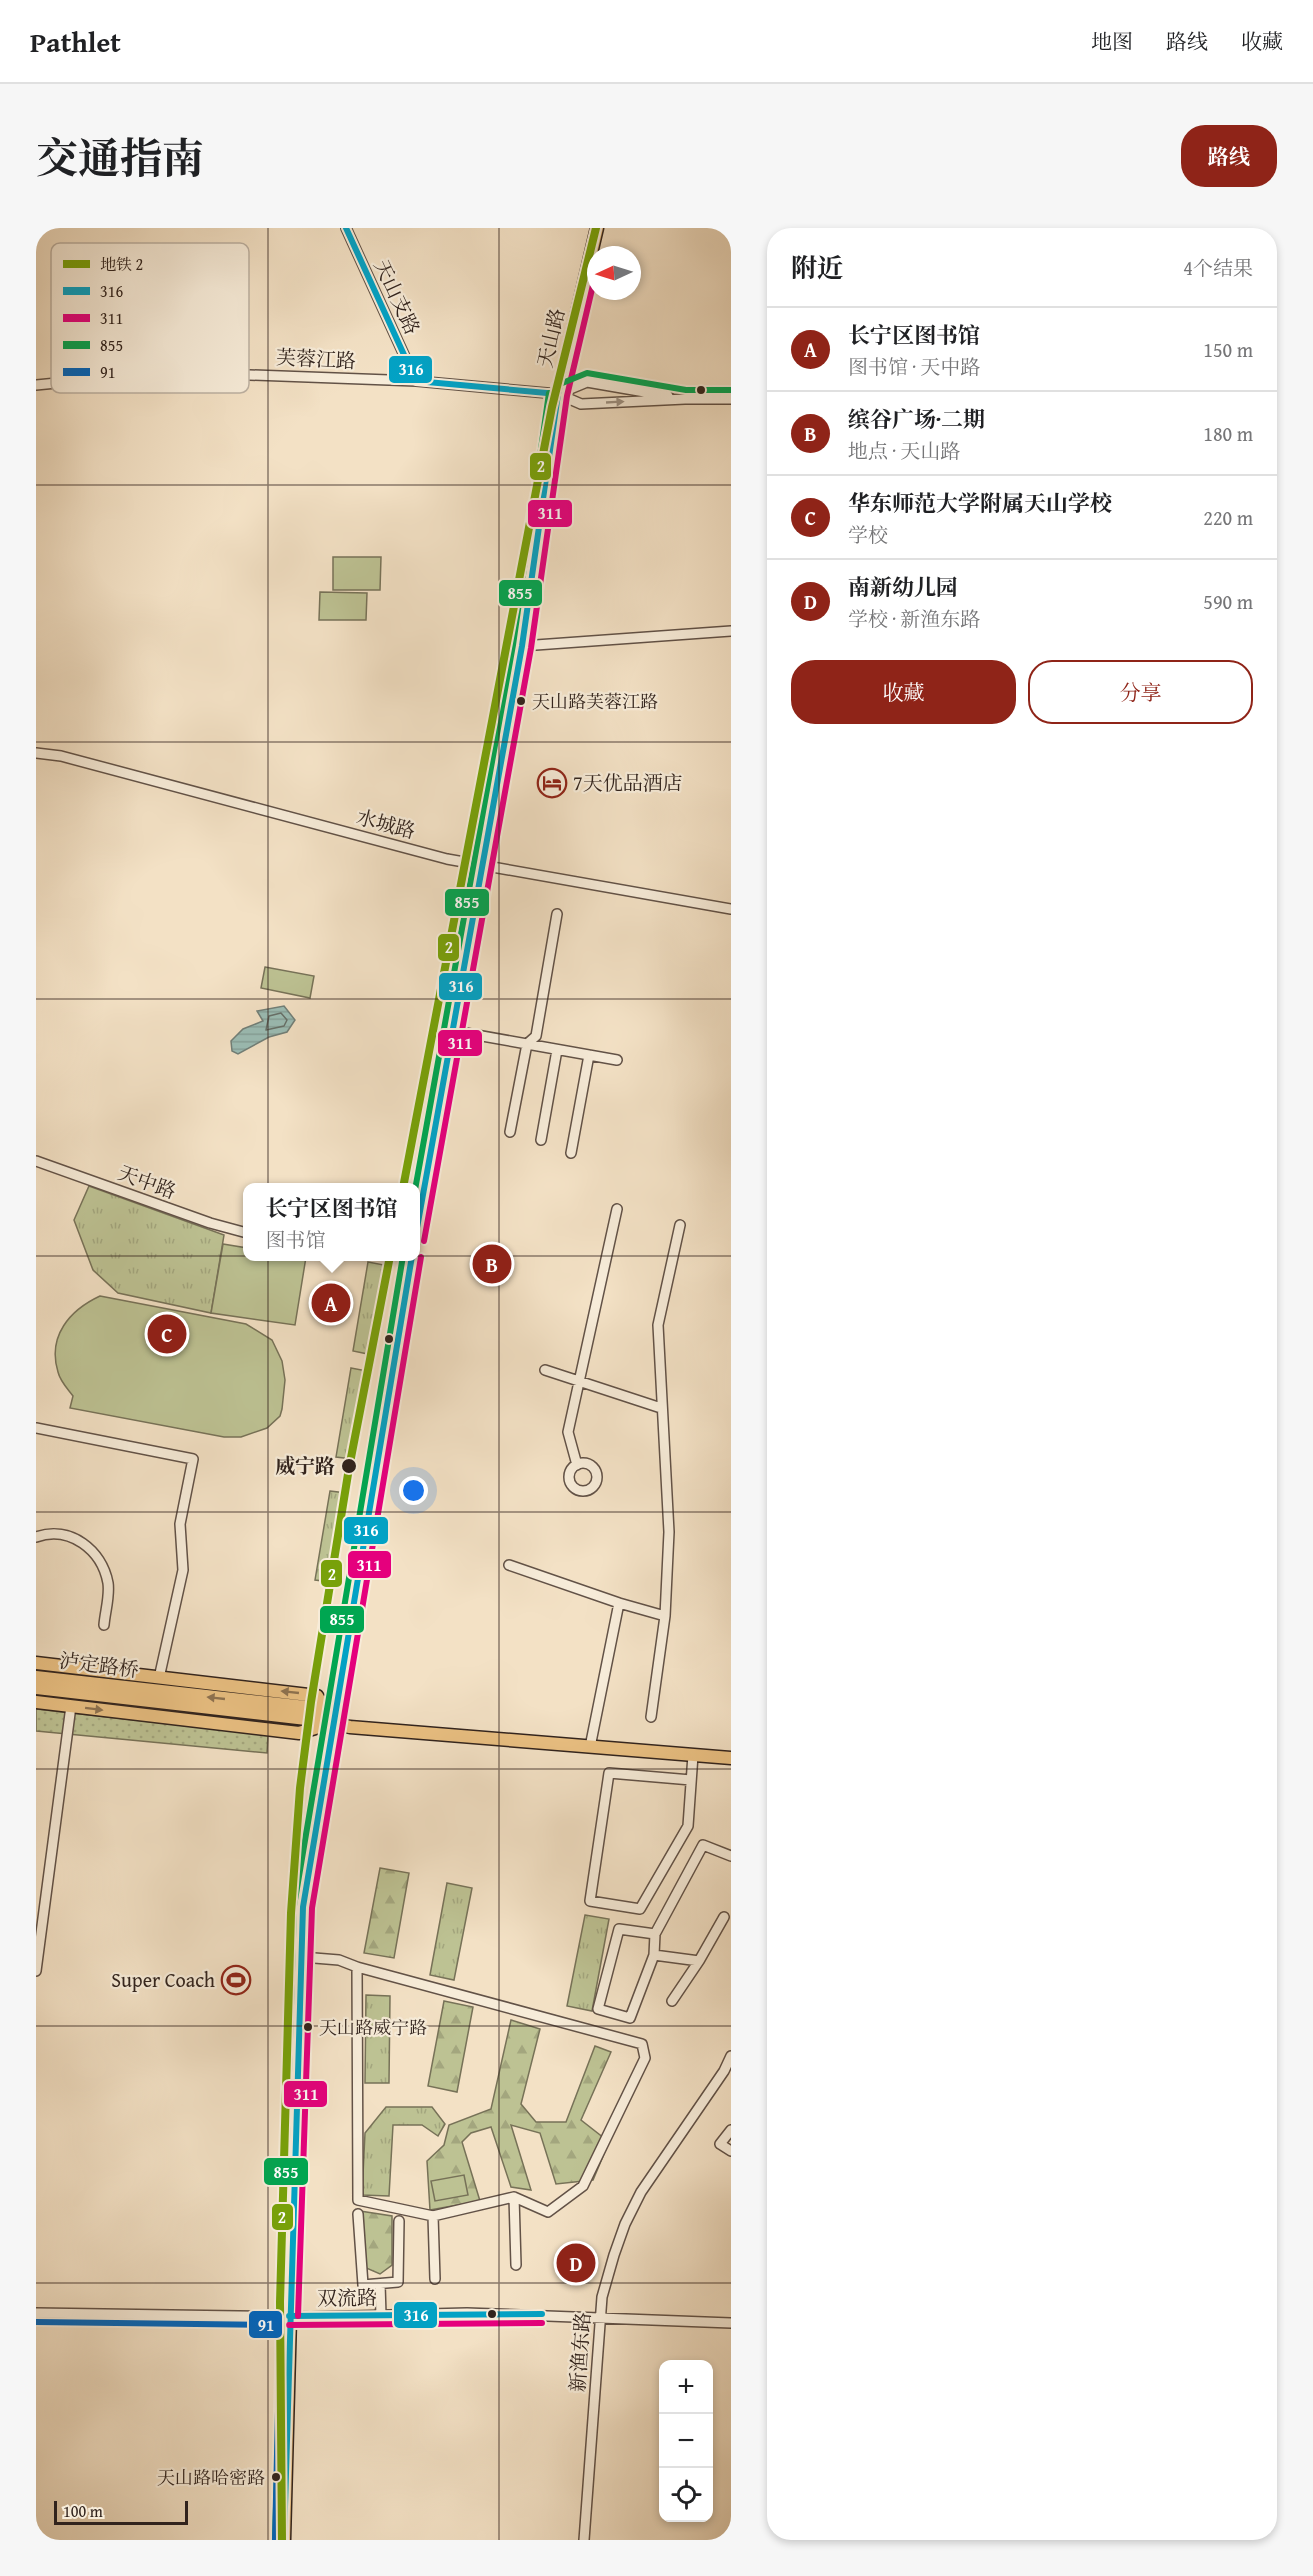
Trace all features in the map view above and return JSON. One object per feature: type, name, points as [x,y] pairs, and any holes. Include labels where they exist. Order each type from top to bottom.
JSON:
[{"type":"main road","name":"天山路","points":[[420,1212],[522,646],[558,394],[597,228]]},
{"type":"main road","points":[[284,2540],[303,1907],[332,1723],[372,1489],[382,1444],[411,1261]]},
{"type":"main road","points":[[36,1663],[317,1696],[332,1723]]},
{"type":"main road","name":"泸定路桥","points":[[36,1677],[158,1697]]},
{"type":"main road","name":"泸定路桥","points":[[36,1688],[158,1697]]},
{"type":"main road","points":[[158,1697],[315,1708],[332,1723],[350,1727],[731,1758]]},
{"type":"main road","points":[[36,1702],[299,1733],[332,1723]]},
{"type":"street","name":"天山支路","points":[[346,228],[416,381]]},
{"type":"street","name":"芙蓉江路","points":[[249,375],[416,381],[558,394],[580,404],[731,399]]},
{"type":"street","name":"芙蓉江路","points":[[558,394],[587,382],[685,399]]},
{"type":"street","name":"芙蓉江路","points":[[36,385],[51,384]]},
{"type":"street","points":[[522,646],[731,631]]},
{"type":"street","name":"水城路","points":[[36,753],[61,756],[447,859],[731,909]]},
{"type":"street","points":[[510,1132],[527,1044],[536,1036],[557,914]]},
{"type":"street","points":[[454,1031],[617,1060]]},
{"type":"street","points":[[541,1140],[557,1050]]},
{"type":"street","points":[[571,1153],[589,1055]]},
{"type":"street","name":"天中路","points":[[36,1161],[210,1223],[243,1232]]},
{"type":"street","points":[[577,1465],[568,1432],[581,1382],[617,1209]]},
{"type":"street","points":[[651,1717],[665,1616],[669,1532],[658,1325],[680,1225]]},
{"type":"street","points":[[545,1370],[661,1408]]},
{"type":"street","points":[[36,1428],[193,1459],[180,1524],[183,1570],[159,1678]]},
{"type":"street","points":[[36,1537],[45,1534],[64,1534],[86,1544],[101,1561],[108,1585],[104,1625]]},
{"type":"street","points":[[509,1565],[619,1603],[665,1616]]},
{"type":"street","points":[[590,1746],[619,1603]]},
{"type":"street","points":[[36,1971],[70,1706]]},
{"type":"street","points":[[691,1780],[609,1773],[590,1901],[640,1909],[688,1826],[693,1755]]},
{"type":"street","points":[[655,1934],[619,1929],[598,2009],[630,2018],[654,1956],[655,1934],[703,1845],[731,1856]]},
{"type":"street","points":[[672,2001],[699,1961],[724,1917]]},
{"type":"street","points":[[654,1956],[699,1961]]},
{"type":"street","points":[[302,1957],[339,1960],[357,1967],[642,2044],[645,2058],[583,2186],[548,2212],[514,2197],[433,2216],[358,2200],[357,1967]]},
{"type":"street","name":"新渔东路","points":[[584,2540],[602,2297],[625,2224],[641,2192],[724,2071],[731,2056]]},
{"type":"street","points":[[731,2130],[720,2145],[731,2151]]},
{"type":"street","points":[[514,2197],[516,2265]]},
{"type":"street","points":[[358,2214],[363,2285],[398,2282],[399,2221]]},
{"type":"street","points":[[433,2216],[435,2279]]},
{"type":"street","points":[[380,2284],[381,2315]]},
{"type":"street","name":"双流路","points":[[36,2313],[289,2316],[467,2313],[731,2323]]},
{"type":"green space","points":[[333,557],[381,557],[380,590],[333,590]]},
{"type":"green space","points":[[320,592],[367,593],[366,620],[319,620]]},
{"type":"green space","points":[[265,967],[314,976],[310,998],[261,988]]},
{"type":"green space","points":[[89,1186],[224,1235],[211,1313],[118,1293],[93,1270],[74,1220]]},
{"type":"green space","points":[[223,1244],[243,1247],[243,1261],[305,1261],[295,1325],[211,1313]]},
{"type":"green space","points":[[368,1262],[384,1265],[368,1354],[353,1351]]},
{"type":"green space","points":[[100,1296],[246,1324],[272,1340],[282,1361],[285,1380],[280,1416],[267,1428],[241,1437],[224,1437],[70,1408],[73,1396],[60,1378],[55,1359],[56,1347],[64,1326],[71,1317]]},
{"type":"green space","points":[[351,1368],[367,1371],[352,1459],[336,1457]]},
{"type":"green space","points":[[330,1491],[346,1493],[331,1582],[315,1580]]},
{"type":"green space","points":[[36,1709],[268,1735],[267,1753],[36,1731]]},
{"type":"green space","points":[[380,1868],[409,1873],[394,1958],[364,1953]]},
{"type":"green space","points":[[447,1883],[472,1888],[454,1980],[430,1975]]},
{"type":"green space","points":[[585,1915],[609,1919],[592,2011],[567,2006]]},
{"type":"green space","points":[[366,1995],[390,1996],[389,2083],[365,2083]]},
{"type":"green space","points":[[444,2001],[473,2007],[457,2092],[428,2086]]},
{"type":"green space","points":[[511,2020],[540,2029],[521,2104],[536,2122],[566,2122],[595,2046],[611,2052],[581,2120],[609,2142],[593,2180],[556,2184],[540,2133],[511,2125],[531,2190],[511,2187],[491,2127],[471,2133],[462,2142],[480,2201],[430,2210],[427,2161],[444,2145],[449,2125],[491,2109]]},
{"type":"green space","points":[[386,2107],[432,2107],[445,2124],[438,2136],[422,2125],[393,2125],[389,2196],[362,2195],[365,2133]]},
{"type":"green space","points":[[464,2175],[468,2195],[435,2201],[431,2181]]},
{"type":"green space","points":[[360,2211],[392,2216],[392,2265],[380,2274],[364,2267]]},
{"type":"water","points":[[284,1006],[295,1020],[287,1032],[269,1037],[238,1054],[232,1051],[231,1041],[243,1029],[263,1021],[257,1011]]},
{"type":"metro line","name":"2","points":[[404,1183],[552,407],[596,228]]},
{"type":"metro line","name":"2","points":[[282,2540],[280,2302],[291,1913],[300,1788],[311,1702],[349,1468],[389,1261]]},
{"type":"transit line","name":"316","points":[[346,228],[416,381],[558,394]]},
{"type":"transit line","name":"316","points":[[420,1211],[522,646],[558,394],[597,228]]},
{"type":"transit line","name":"311","points":[[424,1241],[531,648],[567,396],[589,300]]},
{"type":"transit line","name":"855","points":[[555,386],[587,373],[686,390],[731,390]]},
{"type":"transit line","name":"855","points":[[416,1183],[513,645],[549,393]]},
{"type":"transit line","name":"311","points":[[298,2316],[312,1908],[421,1257]]},
{"type":"transit line","name":"855","points":[[275,2540],[294,1906],[402,1261]]},
{"type":"transit line","name":"316","points":[[284,2540],[303,1907],[411,1261]]},
{"type":"transit line","name":"316","points":[[289,2316],[542,2314]]},
{"type":"transit line","name":"91","points":[[36,2322],[280,2325],[275,2540]]},
{"type":"transit line","name":"311","points":[[289,2325],[542,2323]]},
{"type":"place","name":"天山路芙蓉江路","points":[[521,701]]},
{"type":"place","name":"7天优品酒店","points":[[552,783]]},
{"type":"place","name":"缤谷广场·二期","points":[[492,1264]]},
{"type":"place","name":"长宁区图书馆","points":[[331,1303]]},
{"type":"place","name":"华东师范大学附属天山学校","points":[[167,1334]]},
{"type":"place","name":"威宁路","points":[[349,1466]]},
{"type":"place","name":"Super Coach","points":[[236,1980]]},
{"type":"place","name":"天山路威宁路","points":[[308,2027]]},
{"type":"place","name":"南新幼儿园","points":[[576,2263]]},
{"type":"place","name":"天山路哈密路","points":[[276,2477]]}]
